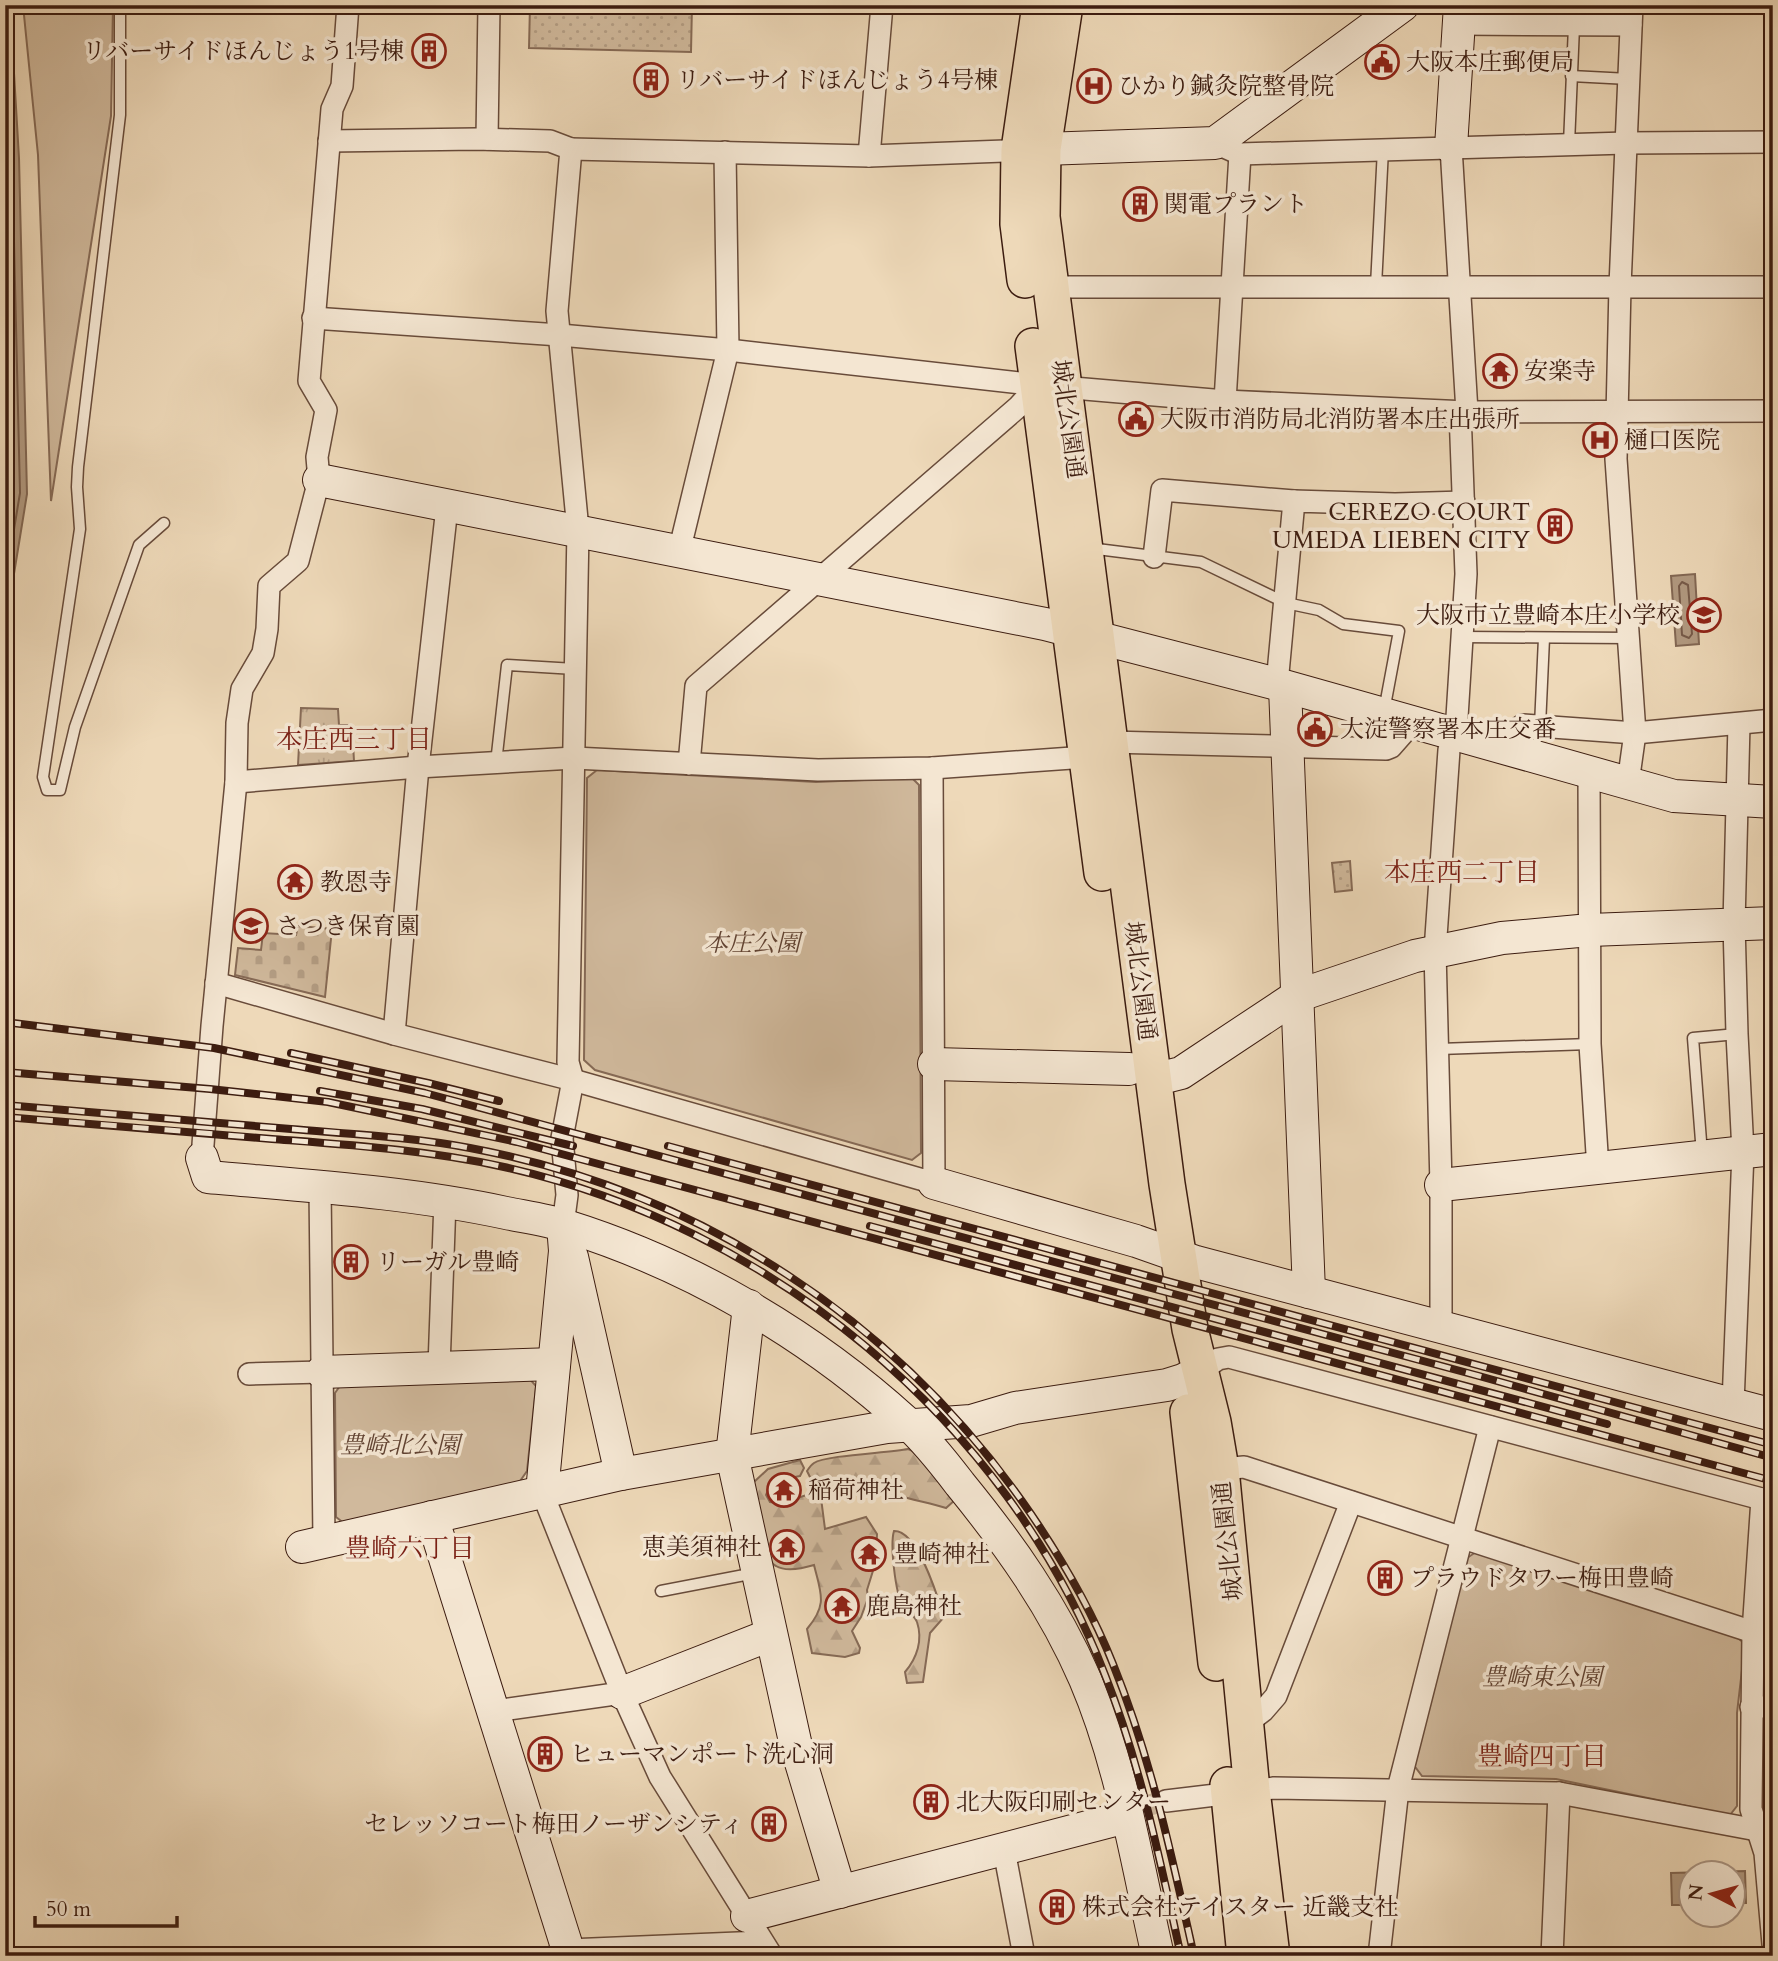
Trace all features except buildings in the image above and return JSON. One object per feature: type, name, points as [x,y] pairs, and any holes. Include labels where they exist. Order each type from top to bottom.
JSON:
[{"type":"main road","name":"城北公園通","points":[[1040,5],[1031,150],[1050,286],[1050,386],[1141,1074],[1168,1252],[1191,1376],[1191,1425],[1241,1791],[1272,1956]]},
{"type":"main road","name":"城北公園通","points":[[1065,5],[1031,150],[1018,224],[1085,548],[1083,634]]},
{"type":"main road","name":"城北公園通","points":[[1191,1376],[1213,1422],[1221,1469],[1246,1724],[1241,1791],[1245,1956]]},
{"type":"street","points":[[348,5],[342,86],[332,109],[309,381],[326,410],[317,457],[319,480],[298,561],[269,586],[263,653],[242,690],[237,723],[236,782],[216,983],[205,1168],[320,1186],[445,1201],[563,1225],[657,1259],[748,1306],[847,1372],[909,1424],[999,1532],[1047,1603],[1085,1678],[1132,1812],[1158,1956]]},
{"type":"street","points":[[487,139],[489,5]]},
{"type":"street","points":[[869,156],[882,5]]},
{"type":"street","points":[[1227,149],[1403,5]]},
{"type":"street","points":[[1441,1325],[1441,1185],[1435,951],[1450,750],[1456,733],[1466,574],[1460,286],[1451,147],[1459,15],[1574,26],[1631,15],[1616,458],[1635,733],[1628,783]]},
{"type":"street","points":[[329,141],[487,139],[550,141],[571,149],[869,156],[1031,150],[1383,149],[1773,142]]},
{"type":"street","points":[[571,149],[557,310],[578,530],[568,1062],[573,1080],[562,1138],[566,1195],[563,1225],[565,1251],[542,1492],[622,1693],[660,1777],[760,1938]]},
{"type":"street","points":[[1225,401],[1231,286],[1227,149]]},
{"type":"street","points":[[679,552],[728,350],[725,152]]},
{"type":"street","points":[[1050,286],[1773,287]]},
{"type":"street","points":[[313,318],[728,350],[1050,386],[1225,401],[1464,412],[1773,411]]},
{"type":"street","points":[[689,764],[696,686],[1007,416],[1050,386]]},
{"type":"street","points":[[319,480],[1045,624],[1281,685],[1674,796],[1773,803]]},
{"type":"street","points":[[1154,557],[1162,491],[1294,501],[1395,504],[1464,502]]},
{"type":"street","points":[[1294,501],[1281,685],[1287,747],[1309,1292]]},
{"type":"street","points":[[394,1034],[418,767],[447,506]]},
{"type":"street","points":[[236,782],[574,758],[818,770],[932,768],[1097,750],[1287,747],[1386,749],[1391,747],[1398,718]]},
{"type":"street","points":[[1494,745],[1523,725],[1635,733],[1773,719]]},
{"type":"street","points":[[1733,1404],[1758,1150],[1737,1034],[1734,924],[1739,724]]},
{"type":"street","points":[[932,768],[934,1183]]},
{"type":"street","points":[[1589,773],[1590,1044],[1598,1169]]},
{"type":"street","points":[[934,1064],[1141,1074],[1181,1073],[1297,996],[1435,951],[1502,937],[1590,930],[1773,923]]},
{"type":"street","points":[[216,983],[394,1034],[573,1080],[1309,1292],[1773,1415]]},
{"type":"street","points":[[1441,1185],[1758,1150]]},
{"type":"street","points":[[320,1186],[322,1372],[313,1544],[621,1474],[909,1424],[971,1421],[1015,1408],[1191,1376],[1218,1359],[1229,1357],[1768,1501],[1753,1632],[1762,1707],[1751,1809],[1765,1830],[1773,1944]]},
{"type":"street","points":[[439,1367],[445,1201]]},
{"type":"street","points":[[563,1225],[579,1284],[621,1474]]},
{"type":"street","points":[[748,1306],[732,1455],[796,1746],[840,1892]]},
{"type":"street","points":[[249,1374],[554,1364]]},
{"type":"street","points":[[1379,1956],[1398,1789],[1490,1427]]},
{"type":"street","points":[[1221,1469],[1244,1467],[1753,1632]]},
{"type":"street","points":[[1246,1724],[1263,1712],[1276,1696],[1351,1502]]},
{"type":"street","points":[[432,1517],[494,1711],[565,1953],[760,1938],[840,1892],[1004,1850],[1132,1812]]},
{"type":"street","points":[[494,1711],[622,1693],[770,1635]]},
{"type":"street","points":[[1166,1801],[1275,1788],[1559,1793],[1765,1830]]},
{"type":"street","points":[[1552,1956],[1559,1793]]},
{"type":"street","points":[[1004,1850],[1024,1956]]},
{"type":"lane","points":[[120,5],[120,115],[78,467],[80,529],[43,777],[47,790],[60,790],[75,727],[139,545],[164,523]]},
{"type":"lane","points":[[1569,144],[1574,26]]},
{"type":"lane","points":[[1571,76],[1629,79]]},
{"type":"lane","points":[[1376,286],[1383,149]]},
{"type":"lane","points":[[1085,548],[1201,562],[1286,603],[1319,610],[1343,624],[1399,631],[1398,718]]},
{"type":"lane","points":[[1462,637],[1629,638]]},
{"type":"lane","points":[[1540,726],[1544,638]]},
{"type":"lane","points":[[496,763],[507,665],[575,670]]},
{"type":"lane","points":[[1702,1157],[1693,1038],[1737,1034]]},
{"type":"lane","points":[[1438,1049],[1590,1044]]},
{"type":"lane","points":[[662,1591],[758,1572]]},
{"type":"green space","points":[[23,5],[113,5],[111,116],[51,501],[38,155]]},
{"type":"green space","points":[[530,5],[692,5],[691,52],[529,48]]},
{"type":"green space","points":[[1507,5],[1620,5],[1620,12],[1611,19],[1507,19]]},
{"type":"green space","points":[[301,708],[338,709],[339,725],[352,725],[354,761],[298,765]]},
{"type":"green space","name":"本庄公園","points":[[597,770],[816,782],[912,778],[919,785],[921,1153],[912,1160],[595,1070],[584,1060],[587,778]]},
{"type":"green space","points":[[1350,861],[1352,890],[1335,892],[1332,863]]},
{"type":"green space","points":[[298,926],[332,929],[325,997],[235,975],[238,948],[261,950],[263,933],[296,935]]},
{"type":"green space","name":"豊崎北公園","points":[[528,1377],[536,1386],[527,1471],[518,1484],[345,1524],[336,1517],[335,1393],[342,1383]]},
{"type":"green space","points":[[908,1449],[918,1453],[955,1500],[946,1508],[897,1495],[871,1482],[850,1490],[813,1483],[807,1471],[821,1460]]},
{"type":"green space","points":[[800,1460],[804,1468],[800,1476],[779,1481],[771,1486],[766,1495],[770,1502],[786,1504],[813,1493],[821,1498],[825,1529],[866,1517],[877,1534],[876,1561],[867,1590],[868,1598],[852,1631],[860,1648],[859,1653],[845,1657],[812,1653],[807,1629],[818,1613],[821,1598],[814,1565],[790,1569],[776,1566],[766,1552],[759,1527],[754,1482],[768,1469]]},
{"type":"green space","points":[[894,1531],[911,1541],[919,1553],[944,1617],[930,1633],[923,1682],[907,1683],[905,1672],[916,1655],[919,1629],[916,1620],[900,1600],[893,1557]]},
{"type":"green space","name":"豊崎東公園","points":[[1479,1550],[1732,1633],[1745,1644],[1737,1713],[1737,1806],[1730,1815],[1556,1779],[1422,1776],[1413,1764],[1467,1558]]},
{"type":"water","points":[[5,5],[10,5],[19,158],[27,494],[5,629]]},
{"type":"water","points":[[1695,574],[1699,644],[1676,646],[1671,576]]},
{"type":"water","points":[[1671,1873],[1676,1873],[1676,1905],[1672,1905]]},
{"type":"tunnel","points":[[1137,1808],[1166,1801]]},
{"type":"railway","points":[[5,1022],[214,1048],[425,1093],[1479,1376],[1773,1458]]},
{"type":"railway","points":[[291,1053],[499,1101]]},
{"type":"railway","points":[[5,1072],[328,1102],[517,1142],[1773,1481]]},
{"type":"railway","points":[[320,1091],[422,1109],[573,1146]]},
{"type":"railway","points":[[5,1105],[380,1136],[470,1148],[555,1168],[636,1196],[714,1232],[787,1275],[856,1325],[920,1381],[978,1445],[1031,1514],[1065,1568],[1105,1644],[1139,1735],[1160,1808],[1194,1956]]},
{"type":"railway","points":[[5,1117],[389,1149],[504,1167],[602,1195],[696,1235],[785,1286],[867,1348],[942,1418],[1007,1496],[1062,1582],[1118,1709],[1149,1814],[1181,1956]]},
{"type":"railway","points":[[668,1146],[1773,1445]]},
{"type":"railway","points":[[870,1226],[1607,1424]]},
{"type":"place","name":"リバーサイドほんじょう1号棟","points":[[429,51]]},
{"type":"place","name":"大阪本庄郵便局","points":[[1382,62]]},
{"type":"place","name":"リバーサイドほんじょう4号棟","points":[[651,80]]},
{"type":"place","name":"ひかり鍼灸院整骨院","points":[[1094,86]]},
{"type":"place","name":"関電プラント","points":[[1140,204]]},
{"type":"place","name":"安楽寺","points":[[1500,371]]},
{"type":"place","name":"大阪市消防局北消防署本庄出張所","points":[[1136,419]]},
{"type":"place","name":"樋口医院","points":[[1600,440]]},
{"type":"place","name":"CEREZO COURT UMEDA LIEBEN CITY","points":[[1555,526]]},
{"type":"place","name":"大阪市立豊崎本庄小学校","points":[[1704,615]]},
{"type":"place","name":"大淀警察署本庄交番","points":[[1315,729]]},
{"type":"place","name":"教恩寺","points":[[295,882]]},
{"type":"place","name":"さつき保育園","points":[[251,926]]},
{"type":"place","name":"リーガル豊崎","points":[[351,1262]]},
{"type":"place","name":"稲荷神社","points":[[784,1490]]},
{"type":"place","name":"恵美須神社","points":[[787,1547]]},
{"type":"place","name":"豊崎神社","points":[[869,1554]]},
{"type":"place","name":"プラウドタワー梅田豊崎","points":[[1385,1578]]},
{"type":"place","name":"鹿島神社","points":[[842,1606]]},
{"type":"place","name":"ヒューマンポート洗心洞","points":[[545,1754]]},
{"type":"place","name":"北大阪印刷センター","points":[[931,1802]]},
{"type":"place","name":"セレッソコート梅田ノーザンシティ","points":[[769,1824]]},
{"type":"place","name":"株式会社テイスター 近畿支社","points":[[1057,1907]]},
{"type":"district","name":"本庄西三丁目","points":[[354,739]]},
{"type":"district","name":"本庄西二丁目","points":[[1462,872]]},
{"type":"district","name":"豊崎六丁目","points":[[410,1548]]},
{"type":"district","name":"豊崎四丁目","points":[[1542,1756]]}]
